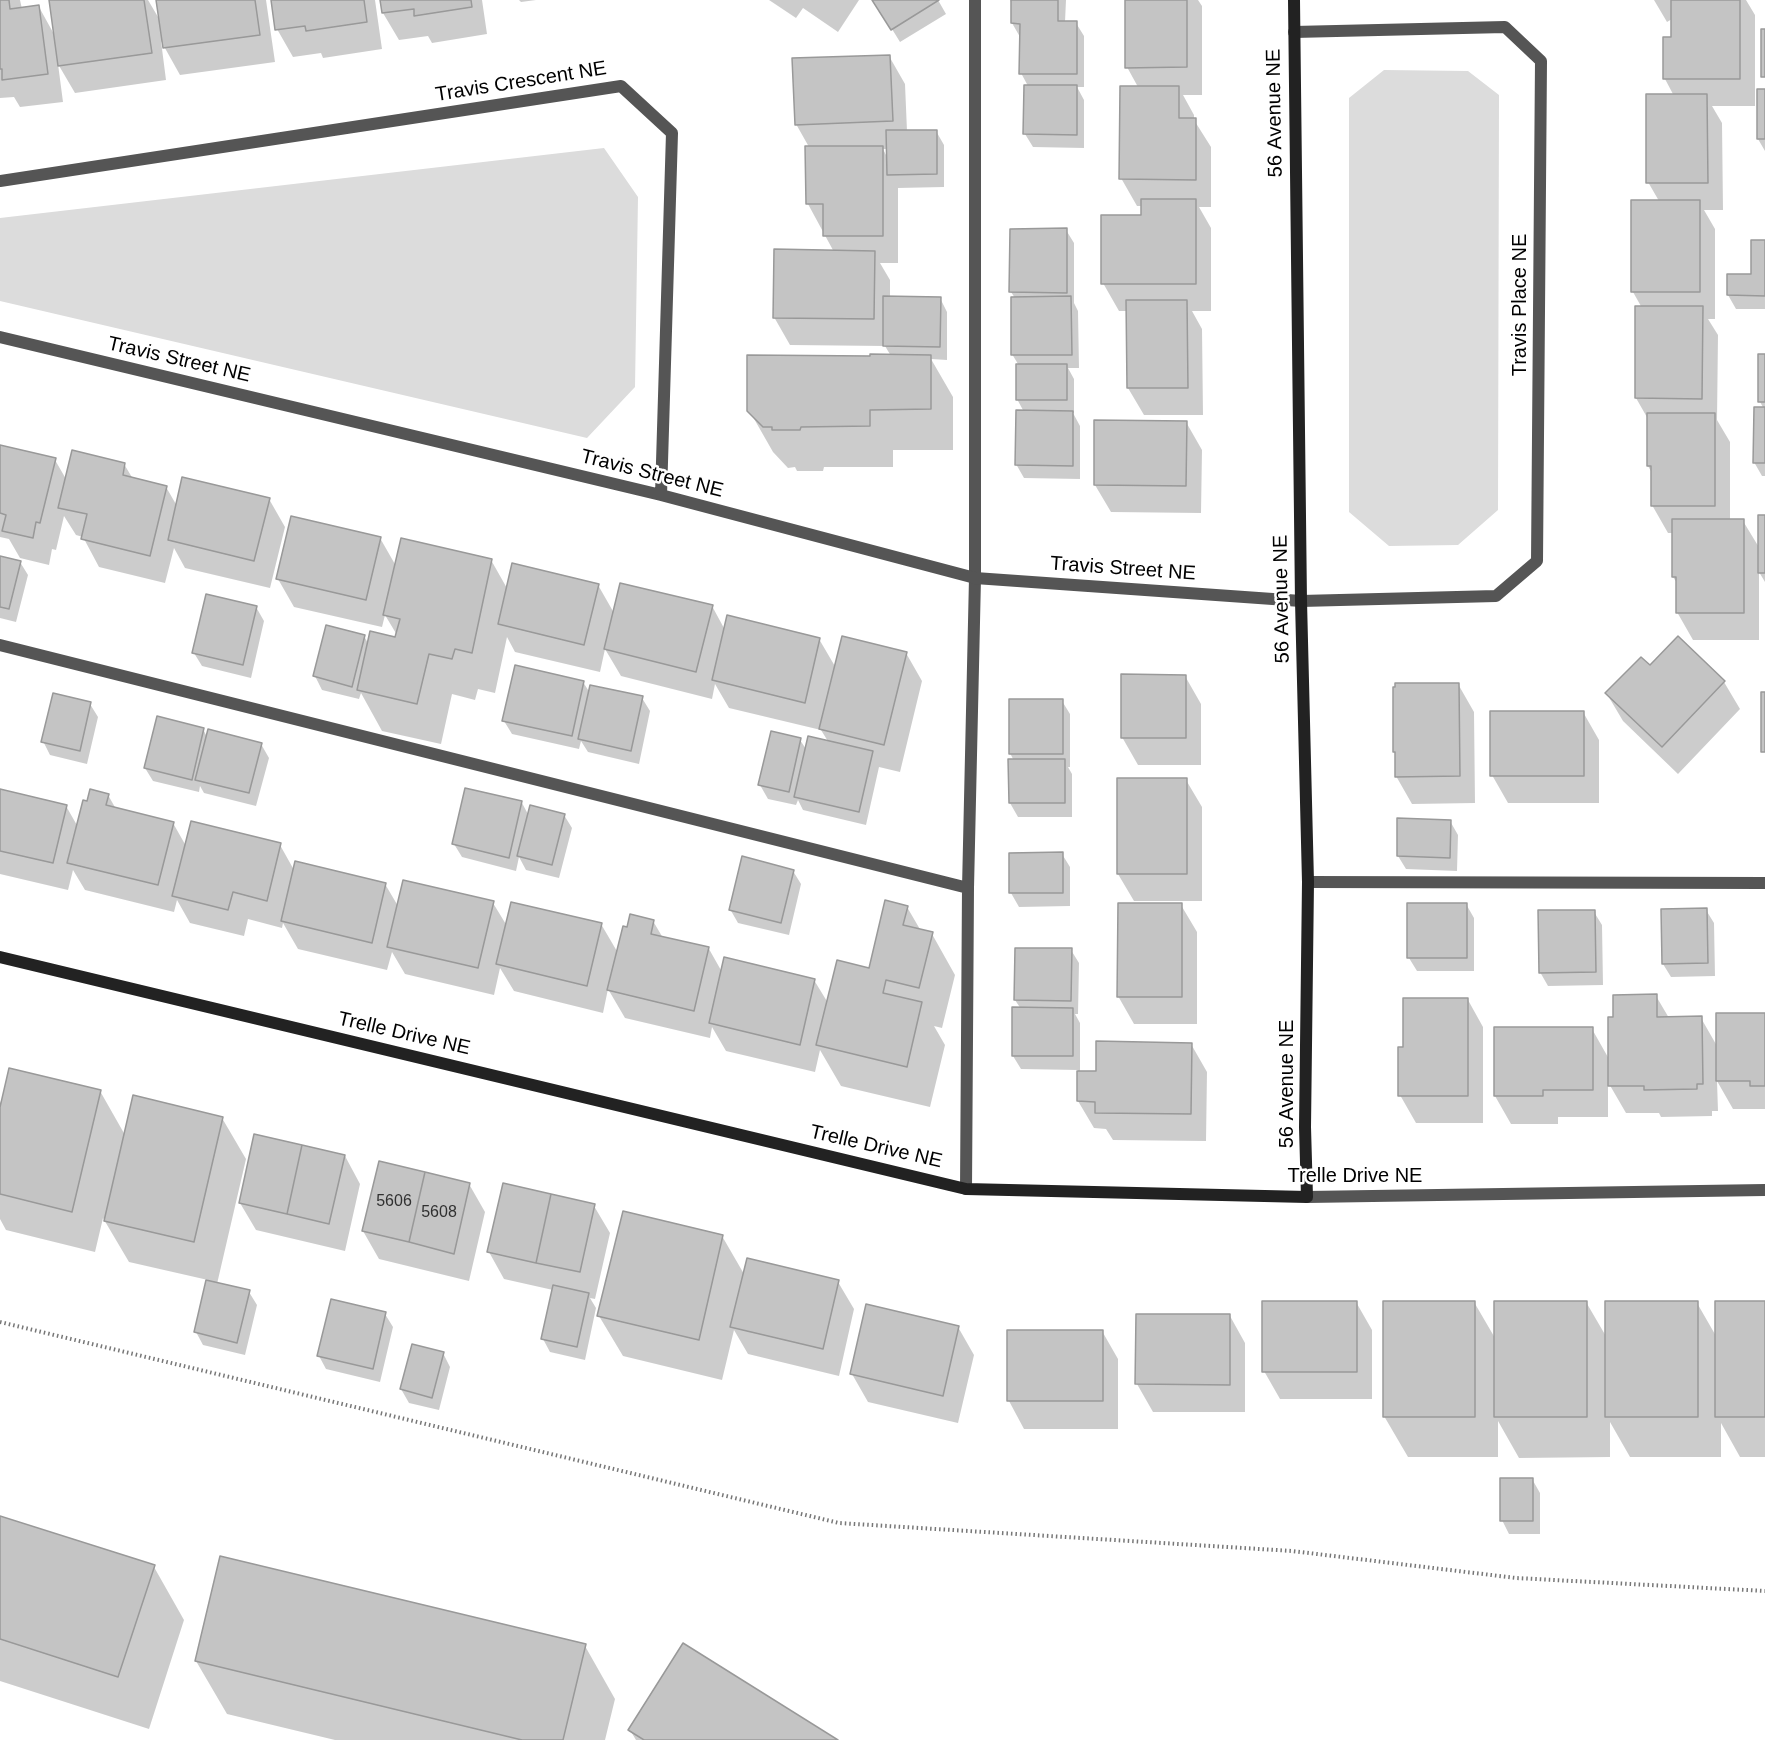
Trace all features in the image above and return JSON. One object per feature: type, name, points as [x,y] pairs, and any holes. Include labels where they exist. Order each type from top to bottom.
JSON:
[{"type":"street","points":[[966,1189],[968,888],[975,578],[975,0]]},
{"type":"street","name":"56 Avenue NE","points":[[1294,0],[1301,601],[1308,882],[1305,1127],[1307,1197]]},
{"type":"street","name":"Travis Place NE","points":[[1294,32],[1506,27],[1541,62],[1537,561],[1496,596],[1301,601]]},
{"type":"street","name":"Travis Crescent NE","points":[[0,181],[621,86],[672,134],[661,495]]},
{"type":"street","name":"Travis Street NE","points":[[0,337],[661,495],[975,578],[1301,601]]},
{"type":"street","points":[[0,645],[968,888]]},
{"type":"street","points":[[1308,882],[1765,884]]},
{"type":"street","name":"Trelle Drive NE","points":[[0,957],[966,1189],[1307,1197],[1765,1190]]},
{"type":"path","points":[[0,1322],[839,1523],[1292,1551],[1516,1578],[1765,1591]]},
{"type":"shaded area","points":[[1384,70],[1468,71],[1499,95],[1498,510],[1458,545],[1389,546],[1349,512],[1349,98]]},
{"type":"shaded area","points":[[604,148],[638,197],[635,387],[587,438],[0,301],[0,218]]},
{"type":"building","points":[[0,0],[9,0],[10,9],[39,5],[48,74],[2,80]]},
{"type":"building","points":[[49,0],[144,0],[152,53],[58,66]]},
{"type":"building","points":[[156,0],[255,0],[260,35],[163,48]]},
{"type":"building","points":[[271,0],[364,0],[367,22],[306,31],[305,26],[275,30]]},
{"type":"building","points":[[380,0],[471,0],[472,7],[414,16],[414,9],[382,13]]},
{"type":"building","points":[[872,0],[939,0],[891,30]]},
{"type":"building","points":[[1011,0],[1058,0],[1058,21],[1077,21],[1077,74],[1019,74],[1020,24],[1011,23]]},
{"type":"building","points":[[1125,0],[1187,0],[1187,67],[1125,68]]},
{"type":"building","points":[[1671,0],[1740,0],[1740,79],[1663,79],[1663,37],[1671,37]]},
{"type":"building","points":[[1761,29],[1765,29],[1765,77],[1761,77]]},
{"type":"building","points":[[890,55],[893,121],[795,125],[792,58]]},
{"type":"building","points":[[1024,85],[1077,85],[1077,135],[1023,134]]},
{"type":"building","points":[[1120,86],[1179,86],[1179,118],[1196,118],[1196,180],[1119,179]]},
{"type":"building","points":[[1757,89],[1765,89],[1765,139],[1757,139]]},
{"type":"building","points":[[1646,94],[1707,94],[1708,183],[1646,183]]},
{"type":"building","points":[[886,130],[937,130],[937,174],[887,175]]},
{"type":"building","points":[[805,146],[883,146],[883,236],[823,236],[823,204],[806,204]]},
{"type":"building","points":[[1141,199],[1196,199],[1196,284],[1101,284],[1101,215],[1141,215]]},
{"type":"building","points":[[1631,200],[1700,200],[1700,292],[1631,292]]},
{"type":"building","points":[[1067,228],[1067,293],[1009,292],[1010,229]]},
{"type":"building","points":[[1751,240],[1765,240],[1765,296],[1727,295],[1727,274],[1751,274]]},
{"type":"building","points":[[774,249],[875,251],[874,319],[773,318]]},
{"type":"building","points":[[883,296],[941,297],[940,347],[883,346]]},
{"type":"building","points":[[1071,296],[1072,355],[1011,355],[1011,297]]},
{"type":"building","points":[[1126,300],[1187,300],[1188,388],[1127,388]]},
{"type":"building","points":[[1635,306],[1703,306],[1702,399],[1635,398]]},
{"type":"building","points":[[870,354],[931,355],[931,409],[870,410],[870,426],[801,427],[800,430],[772,430],[772,427],[763,427],[747,411],[747,355],[870,356]]},
{"type":"building","points":[[1758,354],[1765,354],[1765,402],[1758,402]]},
{"type":"building","points":[[1016,364],[1067,364],[1067,400],[1016,400]]},
{"type":"building","points":[[1754,407],[1765,407],[1765,463],[1753,463]]},
{"type":"building","points":[[1016,410],[1073,411],[1073,466],[1015,465]]},
{"type":"building","points":[[1647,413],[1715,413],[1715,506],[1651,506],[1651,466],[1647,466]]},
{"type":"building","points":[[1094,420],[1187,421],[1186,486],[1094,485]]},
{"type":"building","points":[[0,445],[56,458],[40,523],[36,522],[33,538],[2,531],[6,515],[0,513]]},
{"type":"building","points":[[72,450],[125,463],[123,475],[167,486],[150,556],[81,539],[87,514],[58,508]]},
{"type":"building","points":[[182,477],[270,498],[254,561],[168,540]]},
{"type":"building","points":[[1758,515],[1765,515],[1765,573],[1758,573]]},
{"type":"building","points":[[291,516],[381,537],[366,600],[276,579]]},
{"type":"building","points":[[1672,519],[1744,519],[1744,613],[1676,613],[1676,577],[1672,577]]},
{"type":"building","points":[[401,538],[492,559],[472,653],[455,649],[452,659],[429,654],[417,704],[357,690],[370,631],[395,637],[400,619],[383,615]]},
{"type":"building","points":[[0,556],[21,561],[9,609],[0,607]]},
{"type":"building","points":[[512,563],[599,584],[584,645],[498,624]]},
{"type":"building","points":[[620,583],[713,605],[696,672],[604,649]]},
{"type":"building","points":[[206,594],[257,606],[243,665],[192,653]]},
{"type":"building","points":[[727,615],[820,638],[805,703],[712,680]]},
{"type":"building","points":[[326,625],[365,635],[352,687],[313,676]]},
{"type":"building","points":[[842,636],[907,652],[884,745],[819,729]]},
{"type":"building","points":[[1678,636],[1725,681],[1662,747],[1605,693],[1641,657],[1650,665]]},
{"type":"building","points":[[515,665],[584,681],[572,736],[502,721]]},
{"type":"building","points":[[1121,674],[1186,675],[1186,738],[1121,738]]},
{"type":"building","points":[[1395,683],[1459,683],[1460,776],[1395,777],[1393,687]]},
{"type":"building","points":[[590,685],[643,696],[631,751],[578,739]]},
{"type":"building","points":[[1761,692],[1765,692],[1765,752],[1761,752]]},
{"type":"building","points":[[53,693],[91,702],[80,751],[41,742]]},
{"type":"building","points":[[1009,699],[1063,699],[1063,754],[1009,754]]},
{"type":"building","points":[[1490,711],[1584,711],[1584,776],[1490,776]]},
{"type":"building","points":[[157,716],[204,728],[192,780],[144,768]]},
{"type":"building","points":[[208,729],[262,743],[249,793],[195,780]]},
{"type":"building","points":[[771,731],[801,738],[789,792],[758,785]]},
{"type":"building","points":[[808,736],[873,751],[859,812],[794,797]]},
{"type":"building","points":[[1008,759],[1065,759],[1065,803],[1009,803]]},
{"type":"building","points":[[1117,778],[1187,778],[1187,874],[1117,874]]},
{"type":"building","points":[[465,788],[522,801],[509,858],[452,844]]},
{"type":"building","points":[[0,789],[67,805],[53,863],[0,851]]},
{"type":"building","points":[[90,789],[109,794],[106,805],[174,822],[158,885],[67,863],[83,800],[87,801]]},
{"type":"building","points":[[530,805],[565,814],[552,865],[517,856]]},
{"type":"building","points":[[1397,818],[1451,820],[1450,858],[1397,856]]},
{"type":"building","points":[[191,821],[281,843],[267,901],[233,892],[228,910],[172,896]]},
{"type":"building","points":[[1063,852],[1063,893],[1009,893],[1009,853]]},
{"type":"building","points":[[742,856],[794,870],[781,923],[729,910]]},
{"type":"building","points":[[295,861],[386,883],[372,943],[281,921]]},
{"type":"building","points":[[403,880],[494,901],[478,968],[387,947]]},
{"type":"building","points":[[885,900],[908,906],[903,925],[933,932],[919,988],[886,980],[883,993],[922,1002],[907,1067],[816,1045],[837,960],[869,968]]},
{"type":"building","points":[[511,902],[602,923],[587,986],[496,964]]},
{"type":"building","points":[[1118,903],[1182,903],[1182,997],[1117,997]]},
{"type":"building","points":[[1407,903],[1467,903],[1467,958],[1407,958]]},
{"type":"building","points":[[1707,908],[1708,963],[1662,964],[1661,909]]},
{"type":"building","points":[[1538,910],[1595,910],[1596,972],[1539,973]]},
{"type":"building","points":[[630,914],[654,920],[651,934],[709,947],[694,1011],[607,990],[623,926],[627,927]]},
{"type":"building","points":[[1015,948],[1072,948],[1071,1001],[1014,1000]]},
{"type":"building","points":[[724,957],[815,979],[800,1045],[709,1023]]},
{"type":"building","points":[[1657,994],[1657,1017],[1702,1016],[1703,1084],[1697,1084],[1697,1089],[1644,1090],[1644,1086],[1608,1086],[1608,1017],[1613,1017],[1613,995]]},
{"type":"building","points":[[1403,998],[1468,998],[1468,1096],[1398,1096],[1398,1047],[1403,1047]]},
{"type":"building","points":[[1012,1007],[1073,1008],[1073,1056],[1012,1056]]},
{"type":"building","points":[[1716,1013],[1765,1013],[1765,1086],[1750,1086],[1750,1081],[1716,1081]]},
{"type":"building","points":[[1494,1027],[1593,1027],[1593,1090],[1543,1090],[1543,1096],[1494,1096]]},
{"type":"building","points":[[1096,1041],[1192,1043],[1191,1114],[1095,1113],[1095,1102],[1077,1101],[1077,1071],[1096,1071]]},
{"type":"building","points":[[9,1068],[101,1090],[72,1212],[0,1194],[0,1107]]},
{"type":"building","points":[[133,1095],[223,1117],[194,1242],[104,1221]]},
{"type":"building","points":[[254,1134],[302,1145],[287,1214],[239,1203]]},
{"type":"building","points":[[302,1145],[345,1155],[329,1224],[287,1214]]},
{"type":"building","points":[[379,1161],[425,1172],[409,1242],[362,1231]]},
{"type":"building","points":[[425,1172],[470,1183],[454,1254],[409,1242]]},
{"type":"building","points":[[503,1183],[551,1194],[536,1263],[487,1252]]},
{"type":"building","points":[[551,1194],[595,1204],[580,1272],[536,1263]]},
{"type":"building","points":[[623,1211],[723,1235],[699,1340],[597,1316]]},
{"type":"building","points":[[747,1258],[839,1280],[823,1349],[730,1327]]},
{"type":"building","points":[[206,1280],[250,1290],[237,1343],[194,1332]]},
{"type":"building","points":[[553,1285],[589,1293],[577,1347],[541,1339]]},
{"type":"building","points":[[331,1299],[386,1312],[373,1369],[317,1356]]},
{"type":"building","points":[[1262,1301],[1357,1301],[1357,1372],[1262,1372]]},
{"type":"building","points":[[1383,1301],[1475,1301],[1475,1417],[1383,1417]]},
{"type":"building","points":[[1494,1301],[1587,1301],[1587,1417],[1494,1417]]},
{"type":"building","points":[[1605,1301],[1698,1301],[1698,1417],[1605,1417]]},
{"type":"building","points":[[1715,1301],[1765,1301],[1765,1417],[1715,1417]]},
{"type":"building","points":[[866,1304],[959,1326],[943,1396],[850,1374]]},
{"type":"building","points":[[1136,1314],[1230,1314],[1230,1385],[1135,1384]]},
{"type":"building","points":[[1007,1330],[1103,1330],[1103,1401],[1007,1401]]},
{"type":"building","points":[[412,1344],[444,1352],[432,1398],[400,1389]]},
{"type":"building","points":[[1500,1478],[1533,1478],[1533,1521],[1500,1521]]},
{"type":"building","points":[[0,1516],[155,1565],[118,1677],[0,1639]]},
{"type":"building","points":[[220,1556],[586,1644],[563,1740],[522,1740],[195,1661]]},
{"type":"building","points":[[683,1643],[838,1740],[644,1740],[628,1730]]}]
